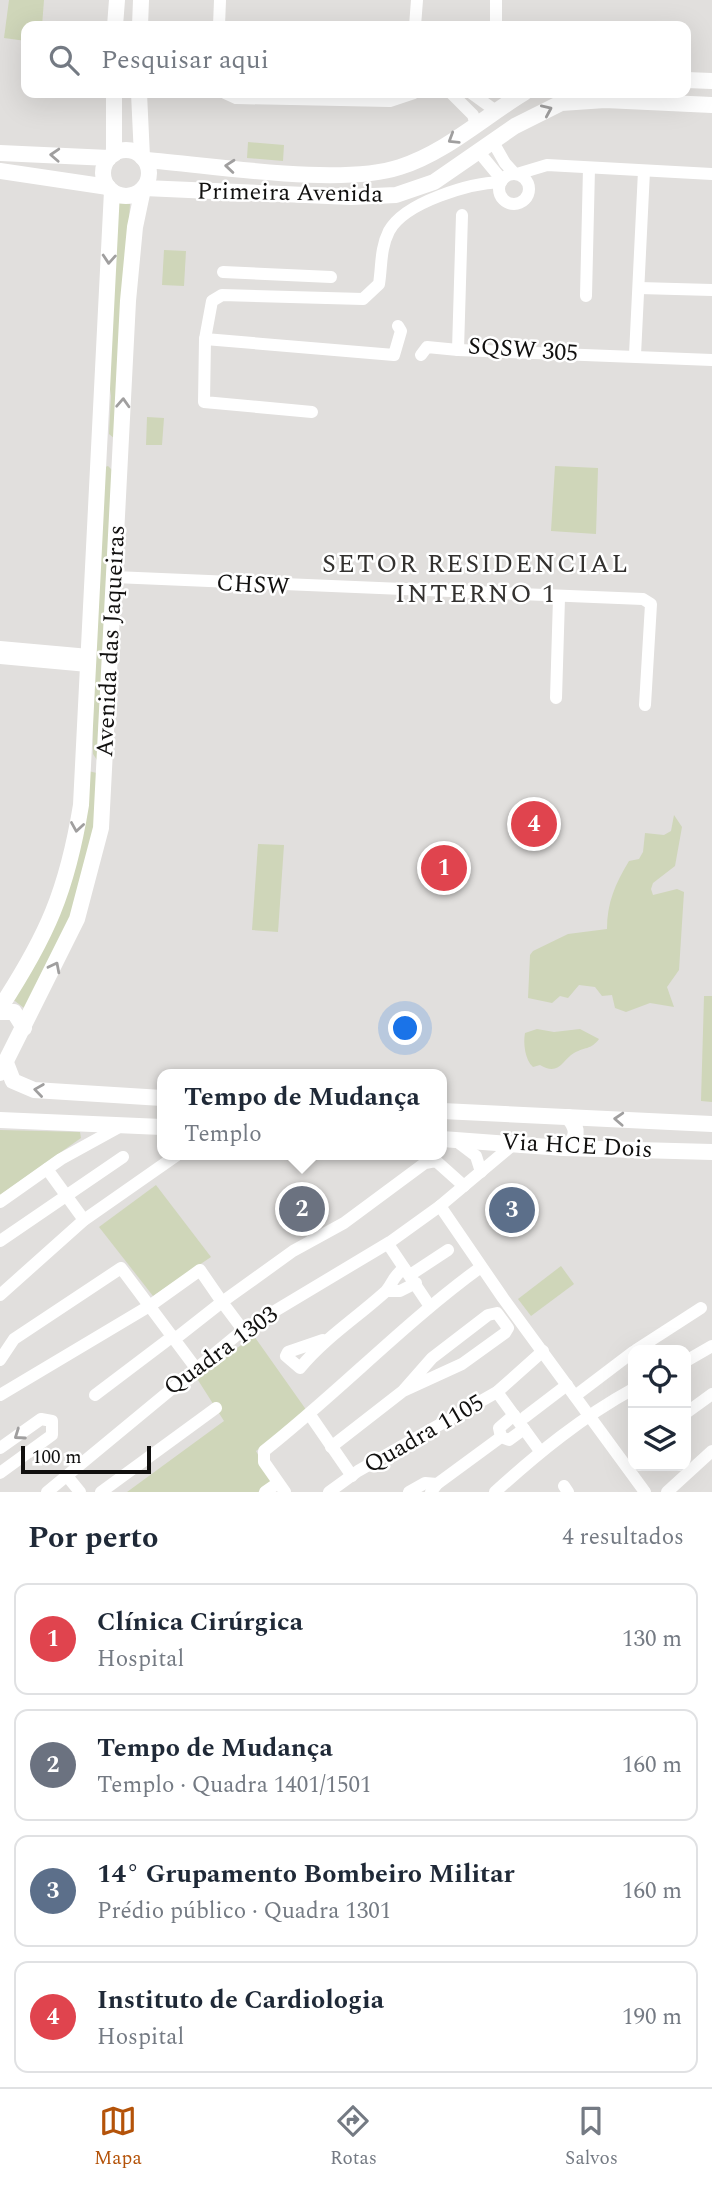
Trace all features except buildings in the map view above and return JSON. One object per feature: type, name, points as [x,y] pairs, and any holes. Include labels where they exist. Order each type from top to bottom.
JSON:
[{"type":"main road","points":[[115,21],[117,0]]},
{"type":"main road","points":[[140,21],[141,0]]},
{"type":"main road","points":[[691,80],[712,81]]},
{"type":"main road","points":[[110,189],[103,172],[111,156],[114,98]]},
{"type":"main road","points":[[3,171],[63,179],[110,189],[126,196],[144,188],[149,173],[143,158],[139,130],[139,98]]},
{"type":"main road","name":"Primeira Avenida","points":[[143,158],[298,172],[356,174],[400,167],[423,157],[516,98]]},
{"type":"main road","name":"Primeira Avenida","points":[[144,188],[300,195],[396,195],[434,182],[543,110],[580,98]]},
{"type":"main road","points":[[627,98],[712,105]]},
{"type":"main road","points":[[92,157],[106,149],[114,127]]},
{"type":"main road","points":[[139,130],[150,148],[172,162]]},
{"type":"main road","points":[[3,171],[11,165],[6,153],[92,157],[111,156],[128,150],[143,158]]},
{"type":"main road","points":[[423,157],[419,164],[420,174],[434,182]]},
{"type":"main road","points":[[396,195],[404,183],[400,167]]},
{"type":"main road","points":[[298,172],[296,183],[300,195]]},
{"type":"main road","points":[[63,179],[98,192],[103,197],[112,221]]},
{"type":"main road","name":"Avenida das Jaqueiras","points":[[3,1068],[77,919],[101,828],[118,471],[135,227],[144,188]]},
{"type":"main road","name":"Avenida das Jaqueiras","points":[[0,1010],[32,958],[60,899],[76,837],[84,760],[98,442],[112,221],[110,189]]},
{"type":"main road","points":[[135,227],[149,205],[168,190]]},
{"type":"main road","points":[[98,442],[114,444],[121,436]]},
{"type":"main road","points":[[98,466],[108,464],[118,471]]},
{"type":"main road","points":[[84,760],[95,766],[106,764]]},
{"type":"main road","points":[[0,1010],[14,1012],[24,1027]]},
{"type":"main road","points":[[3,1068],[24,1088],[86,1096],[157,1098]]},
{"type":"main road","points":[[79,1122],[73,1105],[86,1096]]},
{"type":"main road","name":"Via HCE Dois","points":[[447,1111],[712,1124]]},
{"type":"main road","points":[[563,1148],[572,1143],[576,1134],[574,1124],[568,1117]]},
{"type":"main road","points":[[0,1120],[157,1127]]},
{"type":"main road","points":[[661,1150],[658,1138],[666,1121]]},
{"type":"main road","name":"Via HCE Dois","points":[[449,1140],[563,1148],[712,1152]]},
{"type":"street","points":[[219,21],[220,0]]},
{"type":"street","points":[[415,21],[418,0]]},
{"type":"street","points":[[496,0],[496,21]]},
{"type":"street","points":[[236,98],[390,101],[398,98]]},
{"type":"street","points":[[456,98],[473,115],[476,125]]},
{"type":"street","points":[[478,98],[496,111]]},
{"type":"street","points":[[493,142],[505,163],[528,186]]},
{"type":"street","points":[[478,151],[501,181],[502,197]]},
{"type":"street","points":[[470,188],[502,197],[510,203],[520,202],[527,196],[528,186],[541,165]]},
{"type":"street","points":[[312,412],[205,403],[205,339],[209,306],[219,296],[369,297],[379,284],[381,251],[392,226],[419,204],[501,181],[541,165],[712,174]]},
{"type":"street","points":[[586,296],[589,168]]},
{"type":"street","points":[[635,355],[644,171]]},
{"type":"street","name":"SQSW 305","points":[[462,215],[458,350],[712,360]]},
{"type":"street","points":[[223,272],[331,277]]},
{"type":"street","points":[[301,298],[305,276]]},
{"type":"street","points":[[639,288],[712,289]]},
{"type":"street","points":[[205,339],[394,355],[397,353],[401,331],[398,326]]},
{"type":"street","points":[[421,355],[427,347],[458,350]]},
{"type":"street","name":"CHSW","points":[[114,577],[559,598],[643,599],[650,603],[645,705]]},
{"type":"street","points":[[556,698],[559,598]]},
{"type":"street","points":[[0,647],[88,661]]},
{"type":"street","points":[[0,659],[88,661]]},
{"type":"street","points":[[79,1122],[86,1133],[83,1146]]},
{"type":"street","points":[[0,1202],[83,1146],[121,1126]]},
{"type":"street","points":[[449,1140],[476,1156],[481,1172]]},
{"type":"street","name":"Quadra 1303","points":[[47,1492],[243,1330],[388,1244],[440,1206],[515,1143]]},
{"type":"street","points":[[0,1241],[123,1157]]},
{"type":"street","points":[[0,1295],[84,1220],[170,1160]]},
{"type":"street","points":[[95,1395],[293,1251],[344,1223],[425,1163],[436,1161],[464,1186]]},
{"type":"street","points":[[47,1169],[84,1220]]},
{"type":"street","points":[[440,1206],[481,1267],[645,1492]]},
{"type":"street","points":[[388,1244],[429,1304]]},
{"type":"street","points":[[388,1290],[400,1291],[410,1275],[448,1250]]},
{"type":"street","points":[[265,1492],[281,1487],[264,1462],[262,1454],[310,1415],[429,1304],[481,1267]]},
{"type":"street","points":[[0,1360],[15,1339],[118,1268],[125,1270],[176,1335],[195,1367]]},
{"type":"street","points":[[2,1390],[151,1305],[200,1270],[243,1330]]},
{"type":"street","points":[[323,1340],[388,1290],[393,1277],[410,1275]]},
{"type":"street","points":[[644,1345],[701,1308]]},
{"type":"street","points":[[331,1447],[403,1391],[432,1358],[488,1315],[497,1313],[505,1321],[508,1328],[505,1333],[463,1363],[403,1391]]},
{"type":"street","points":[[691,1358],[712,1346]]},
{"type":"street","points":[[497,1392],[542,1351]]},
{"type":"street","points":[[575,1396],[628,1356]]},
{"type":"street","points":[[521,1420],[567,1385]]},
{"type":"street","name":"Quadra 1105","points":[[329,1492],[497,1392],[521,1420],[540,1451]]},
{"type":"street","points":[[495,1492],[540,1451],[628,1392]]},
{"type":"street","points":[[691,1409],[712,1394]]},
{"type":"street","name":"Quadra 1303","points":[[101,1492],[216,1408]]},
{"type":"street","points":[[310,1415],[352,1476]]},
{"type":"street","points":[[0,1448],[41,1419],[52,1421],[54,1425],[52,1435],[0,1472]]},
{"type":"street","name":"Quadra 1105","points":[[434,1488],[501,1437],[499,1428],[521,1420]]},
{"type":"street","points":[[667,1492],[712,1451]]},
{"type":"street","points":[[67,1476],[80,1492]]},
{"type":"street","points":[[409,1492],[425,1483],[434,1488]]},
{"type":"green space","points":[[9,0],[44,0],[42,21],[21,21],[21,40],[4,38]]},
{"type":"green space","points":[[248,142],[284,145],[283,161],[247,158]]},
{"type":"green space","points":[[117,203],[130,204],[115,439],[109,434],[111,396],[108,375]]},
{"type":"green space","points":[[164,250],[186,251],[184,286],[162,285]]},
{"type":"green space","points":[[147,417],[164,418],[162,445],[146,445]]},
{"type":"green space","points":[[108,466],[112,470],[97,760],[93,754],[92,693],[105,467]]},
{"type":"green space","points":[[555,466],[598,468],[596,534],[551,531]]},
{"type":"green space","points":[[88,771],[97,773],[98,804],[88,865],[67,925],[28,1011],[11,998],[40,954]]},
{"type":"green space","points":[[674,815],[682,827],[675,866],[653,883],[651,889],[653,895],[677,889],[684,892],[679,970],[667,987],[674,1007],[650,1003],[626,1012],[615,1008],[612,995],[602,996],[595,987],[579,985],[568,998],[560,996],[552,1003],[528,998],[530,955],[533,951],[568,934],[607,929],[608,911],[616,886],[629,861],[639,859],[643,852],[645,833],[664,835],[671,831]]},
{"type":"green space","points":[[258,844],[284,845],[278,932],[252,930]]},
{"type":"green space","points":[[704,996],[712,996],[712,1102],[701,1101]]},
{"type":"green space","points":[[537,1029],[554,1032],[580,1029],[599,1039],[590,1047],[574,1053],[556,1068],[540,1065],[533,1067],[526,1056],[524,1037],[525,1033]]},
{"type":"green space","points":[[0,1130],[80,1132],[81,1138],[0,1195]]},
{"type":"green space","points":[[156,1185],[211,1257],[153,1296],[99,1227]]},
{"type":"green space","points":[[561,1266],[574,1284],[531,1316],[518,1299]]},
{"type":"green space","points":[[254,1336],[307,1411],[256,1451],[273,1482],[258,1492],[127,1492],[224,1421],[196,1377]]},
{"type":"place","name":"Instituto de Cardiologia","points":[[534,824]]},
{"type":"place","name":"Clínica Cirúrgica","points":[[444,868]]},
{"type":"place","name":"Tempo de Mudança","points":[[302,1209]]},
{"type":"place","name":"14° Grupamento Bombeiro Militar","points":[[512,1210]]},
{"type":"district","name":"SETOR RESIDENCIAL INTERNO 1","points":[[476,579]]}]
